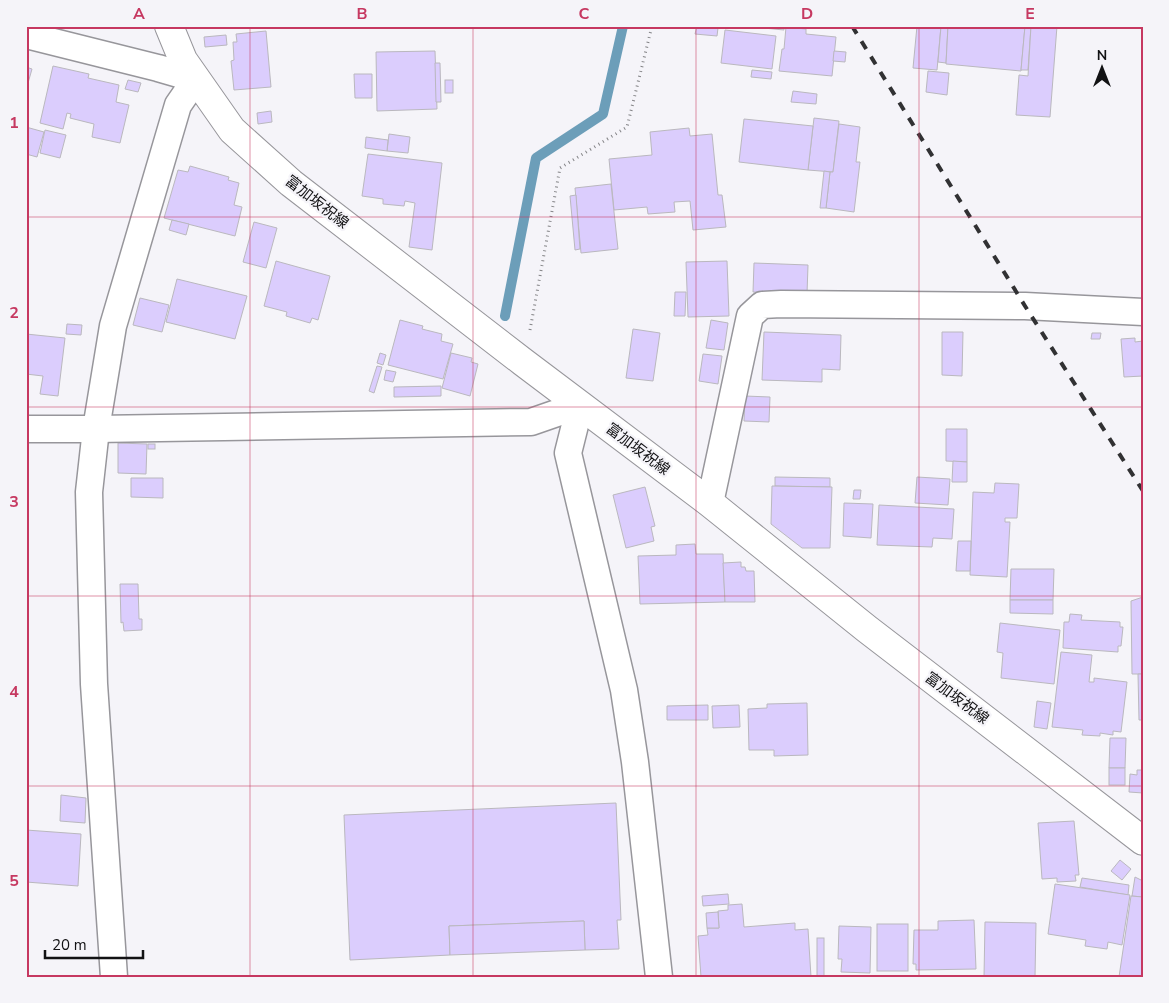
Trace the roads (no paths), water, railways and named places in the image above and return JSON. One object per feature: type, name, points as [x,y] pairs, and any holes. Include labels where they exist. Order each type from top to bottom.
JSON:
[{"type":"main road","name":"富加坂祝線","points":[[168,26],[183,60],[232,130],[291,183],[710,503],[867,629],[1143,841]]},
{"type":"street","points":[[26,35],[196,79],[178,105],[116,317],[96,429],[89,492],[94,684],[114,977]]},
{"type":"street","points":[[710,503],[750,316],[762,305],[1025,306],[1143,312]]},
{"type":"street","points":[[26,429],[531,422],[580,405]]},
{"type":"street","points":[[580,405],[568,453],[624,690],[635,762],[659,977]]},
{"type":"waterway","points":[[505,316],[536,158],[603,114],[623,26]]},
{"type":"railway","points":[[852,26],[1025,306],[1143,491]]}]
